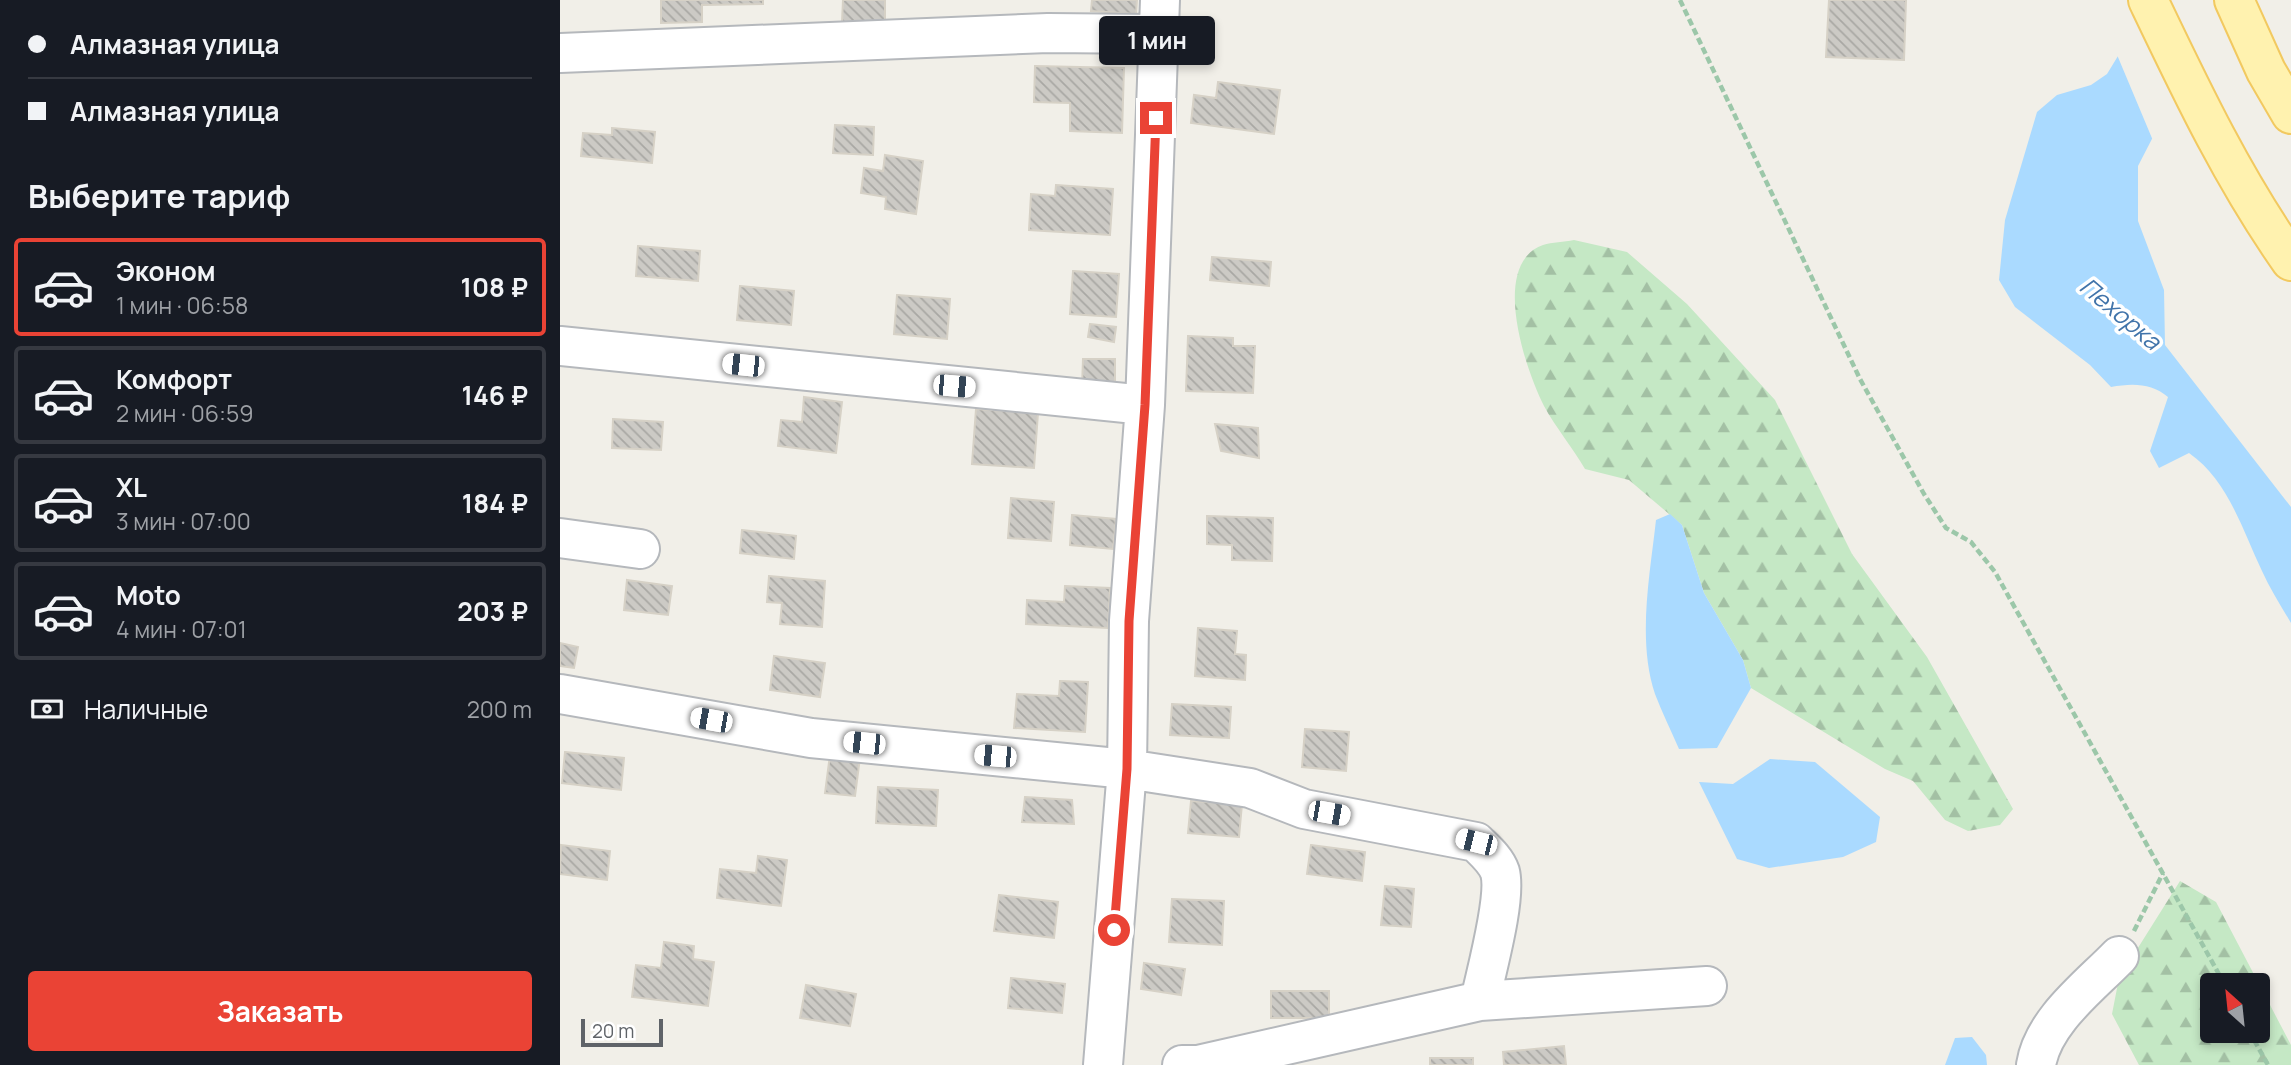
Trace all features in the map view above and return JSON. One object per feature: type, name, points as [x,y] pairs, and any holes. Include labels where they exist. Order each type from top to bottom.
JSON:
[{"type":"main road","points":[[2148,0],[2207,126],[2263,221],[2291,261]]},
{"type":"main road","points":[[2234,0],[2266,71],[2291,114]]},
{"type":"street","points":[[560,53],[1048,33],[1159,17],[1145,405],[1129,621],[1127,769],[1103,1065]]},
{"type":"street","points":[[560,346],[1145,405]]},
{"type":"street","points":[[560,538],[640,549]]},
{"type":"street","points":[[560,694],[811,738],[1127,769],[1250,788],[1304,809],[1476,842],[1494,860],[1500,873],[1501,897],[1480,1001]]},
{"type":"street","points":[[2036,1065],[2038,1051],[2055,1022],[2119,956]]},
{"type":"street","points":[[1182,1065],[1198,1065],[1480,1001],[1707,986]]},
{"type":"path","points":[[1679,0],[1860,379],[1924,494],[1947,528],[1971,542],[1995,572],[2218,973]]},
{"type":"path","points":[[2119,956],[2164,873]]},
{"type":"path","points":[[2256,1043],[2268,1065]]},
{"type":"green space","points":[[1574,240],[1627,252],[1687,304],[1775,400],[1852,554],[1927,657],[2013,809],[2000,825],[1968,831],[1945,820],[1913,781],[1885,769],[1751,688],[1743,660],[1704,593],[1682,525],[1629,480],[1585,469],[1544,406],[1529,369],[1516,320],[1518,273],[1527,256],[1543,245]]},
{"type":"green space","points":[[2180,881],[2216,902],[2253,973],[2200,973],[2200,1043],[2270,1043],[2270,1005],[2291,1045],[2291,1065],[2139,1065],[2112,1014],[2119,978]]},
{"type":"water","name":"Пехорка","points":[[2118,56],[2170,104],[2138,166],[2138,221],[2164,290],[2165,345],[2291,507],[2291,623],[2265,578],[2233,506],[2203,464],[2189,453],[2159,468],[2150,451],[2168,397],[2162,392],[2141,385],[2111,387],[2090,365],[2015,307],[1999,280],[2005,220],[2037,112],[2057,95],[2091,85],[2107,74]]},
{"type":"water","points":[[1670,514],[1682,525],[1704,593],[1743,660],[1751,688],[1717,748],[1679,749],[1655,694],[1650,673],[1646,607],[1656,520]]},
{"type":"water","points":[[1770,759],[1815,762],[1880,817],[1876,842],[1843,857],[1769,868],[1737,859],[1699,782],[1733,784]]},
{"type":"water","points":[[1972,1037],[1986,1055],[1987,1065],[1945,1065],[1955,1038]]},
{"type":"pier","points":[[2105,0],[2236,0],[2218,36],[2173,106],[2154,143],[2115,50],[2114,20]]},
{"type":"building","points":[[661,0],[763,0],[763,4],[702,5],[702,22],[661,23]]},
{"type":"building","points":[[843,0],[885,0],[885,23],[842,22]]},
{"type":"building","points":[[1092,0],[1137,0],[1136,14],[1091,11]]},
{"type":"building","points":[[1829,0],[1906,0],[1904,60],[1826,57]]},
{"type":"building","points":[[1035,66],[1124,68],[1122,133],[1070,131],[1070,103],[1034,102]]},
{"type":"building","points":[[1218,82],[1280,90],[1274,134],[1191,123],[1194,95],[1216,98]]},
{"type":"building","points":[[835,125],[874,127],[873,155],[833,153]]},
{"type":"building","points":[[612,128],[655,132],[652,163],[581,156],[583,133],[612,135]]},
{"type":"building","points":[[885,155],[923,161],[916,214],[885,209],[886,197],[861,193],[864,168],[883,171]]},
{"type":"building","points":[[1056,185],[1113,189],[1110,235],[1029,230],[1031,194],[1055,196]]},
{"type":"building","points":[[638,246],[700,251],[698,281],[636,276]]},
{"type":"building","points":[[1212,257],[1271,262],[1269,286],[1210,280]]},
{"type":"building","points":[[1073,271],[1119,274],[1116,317],[1070,314]]},
{"type":"building","points":[[740,286],[794,291],[791,325],[737,320]]},
{"type":"building","points":[[897,295],[950,299],[947,339],[894,334]]},
{"type":"building","points":[[1090,324],[1116,327],[1114,342],[1088,337]]},
{"type":"building","points":[[1188,336],[1233,338],[1233,346],[1255,346],[1253,393],[1186,391]]},
{"type":"building","points":[[1083,359],[1115,359],[1115,388],[1082,387]]},
{"type":"building","points":[[804,397],[842,402],[836,453],[778,446],[781,420],[802,422]]},
{"type":"building","points":[[976,409],[1038,413],[1034,468],[972,464]]},
{"type":"building","points":[[613,419],[663,422],[661,450],[612,448]]},
{"type":"building","points":[[1215,424],[1258,428],[1259,458],[1221,451]]},
{"type":"building","points":[[1011,498],[1054,502],[1051,541],[1008,538]]},
{"type":"building","points":[[1072,515],[1116,519],[1113,549],[1070,545]]},
{"type":"building","points":[[1207,516],[1273,518],[1272,561],[1232,560],[1232,545],[1207,544]]},
{"type":"building","points":[[742,530],[796,536],[794,559],[740,553]]},
{"type":"building","points":[[769,576],[825,581],[822,627],[780,624],[782,603],[767,602]]},
{"type":"building","points":[[627,580],[672,586],[668,615],[624,610]]},
{"type":"building","points":[[1065,586],[1110,588],[1108,628],[1026,624],[1027,600],[1064,602]]},
{"type":"building","points":[[1198,628],[1237,631],[1235,654],[1246,655],[1245,680],[1195,676]]},
{"type":"building","points":[[560,643],[578,647],[574,668],[560,666]]},
{"type":"building","points":[[774,656],[825,663],[820,697],[770,690]]},
{"type":"building","points":[[1060,681],[1088,682],[1085,732],[1014,728],[1017,694],[1059,696]]},
{"type":"building","points":[[1172,704],[1231,707],[1229,738],[1170,735]]},
{"type":"building","points":[[1305,729],[1349,732],[1346,771],[1302,767]]},
{"type":"building","points":[[831,747],[861,750],[855,796],[825,793]]},
{"type":"building","points":[[565,752],[624,758],[621,790],[562,783]]},
{"type":"building","points":[[878,787],[938,790],[936,826],[876,823]]},
{"type":"building","points":[[1025,797],[1072,800],[1074,824],[1022,822]]},
{"type":"building","points":[[1191,801],[1242,804],[1239,837],[1188,833]]},
{"type":"building","points":[[561,845],[610,851],[607,880],[560,874]]},
{"type":"building","points":[[1311,845],[1365,852],[1362,881],[1307,874]]},
{"type":"building","points":[[758,856],[787,860],[781,906],[717,898],[720,869],[756,873]]},
{"type":"building","points":[[1385,886],[1414,889],[1411,927],[1381,925]]},
{"type":"building","points":[[999,895],[1058,902],[1054,938],[994,931]]},
{"type":"building","points":[[1172,899],[1224,901],[1222,945],[1169,942]]},
{"type":"building","points":[[664,942],[694,946],[693,959],[714,962],[708,1006],[632,997],[636,965],[661,968]]},
{"type":"building","points":[[1144,963],[1185,969],[1181,995],[1141,989]]},
{"type":"building","points":[[1011,978],[1065,984],[1062,1013],[1008,1008]]},
{"type":"building","points":[[806,985],[856,994],[850,1026],[800,1018]]},
{"type":"building","points":[[1271,991],[1329,991],[1329,1018],[1271,1018]]},
{"type":"building","points":[[1564,1046],[1566,1065],[1504,1065],[1503,1052]]},
{"type":"building","points":[[1430,1058],[1473,1058],[1473,1065],[1430,1065]]},
{"type":"route","points":[[1114,930],[1127,769],[1129,621],[1145,405],[1156,118]]}]
